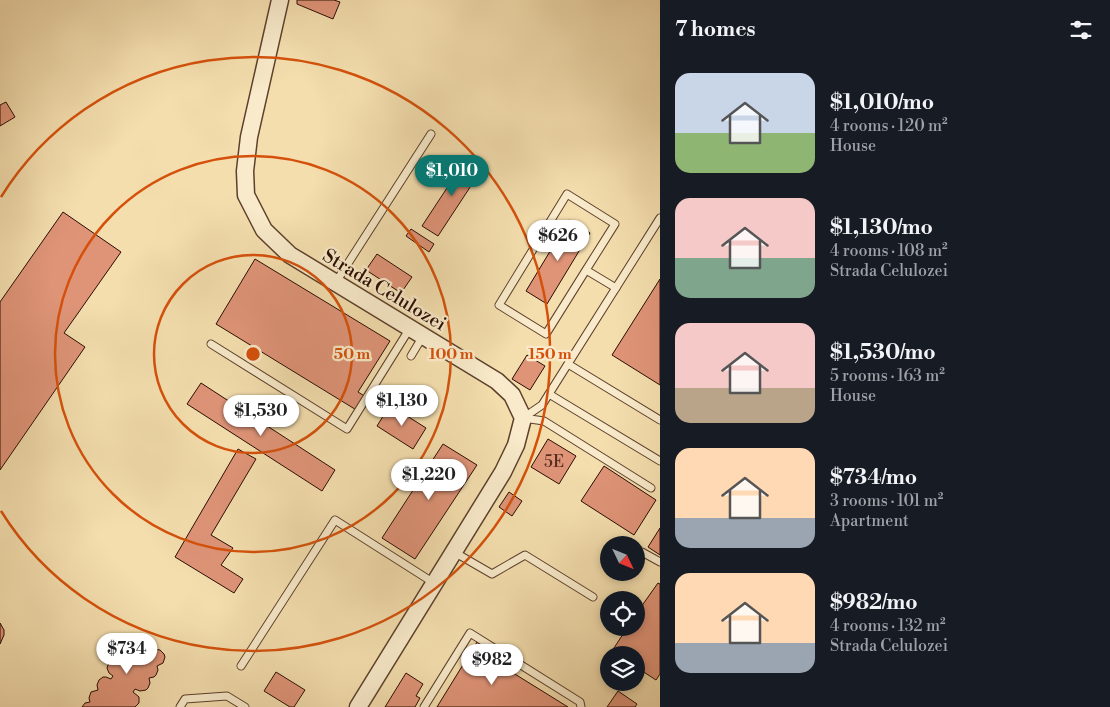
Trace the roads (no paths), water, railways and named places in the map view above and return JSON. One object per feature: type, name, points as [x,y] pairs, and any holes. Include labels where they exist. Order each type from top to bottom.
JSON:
[{"type":"street","name":"Strada Celulozei","points":[[280,0],[249,137],[245,170],[246,195],[264,230],[290,254],[497,381],[512,395],[523,418]]},
{"type":"street","points":[[358,707],[502,472],[516,445],[523,418]]},
{"type":"lane","points":[[336,282],[431,134]]},
{"type":"lane","points":[[567,194],[615,224],[586,270],[546,334],[499,305],[567,194]]},
{"type":"lane","points":[[523,418],[542,405],[660,218]]},
{"type":"lane","points":[[586,270],[616,288]]},
{"type":"lane","points":[[211,344],[347,429],[417,331]]},
{"type":"lane","points":[[411,356],[417,331]]},
{"type":"lane","points":[[568,364],[660,420]]},
{"type":"lane","points":[[549,394],[660,462]]},
{"type":"lane","points":[[523,418],[544,421],[651,488]]},
{"type":"lane","points":[[241,666],[335,520],[434,584]]},
{"type":"lane","points":[[454,552],[492,574],[525,555],[593,597]]},
{"type":"lane","points":[[645,554],[660,562]]},
{"type":"lane","points":[[424,707],[470,633],[580,702],[581,707]]},
{"type":"lane","points":[[180,707],[185,699],[227,696],[244,707]]}]
